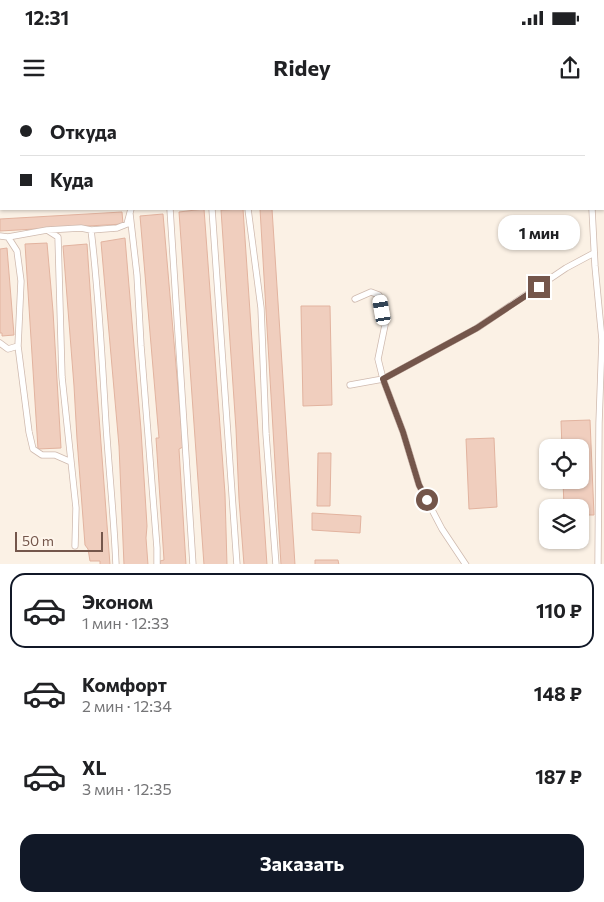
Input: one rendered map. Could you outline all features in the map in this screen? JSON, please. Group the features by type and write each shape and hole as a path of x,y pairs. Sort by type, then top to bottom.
{"lane":[{"path":"170,210 193,564"},
{"path":"212,210 237,564"},
{"path":"248,210 261,308 266,434 276,564"},
{"path":"592,210 602,340 599,423 600,526 598,564"},
{"path":"0,236 8,237 47,230 117,228 127,224 131,211"},
{"path":"131,211 157,564"},
{"path":"47,230 58,237 62,377 76,508 75,546"},
{"path":"91,230 97,276 116,564"},
{"path":"8,237 17,251 21,282 18,346 29,432 33,449 42,455 55,455 71,462"},
{"path":"350,386 383,379 477,328 566,268 594,253"},
{"path":"355,299 371,292 379,295 385,325 378,360 383,379 403,432 419,485 442,529 466,564"},
{"path":"0,343 8,349 18,346"}],"building":[{"path":"204,210 225,494 227,564 204,564 179,212"},
{"path":"221,210 243,210 267,564 244,564"},
{"path":"260,210 272,210 295,564 281,564"},
{"path":"122,212 123,224 0,231 0,219"},
{"path":"163,214 183,447 179,449 186,564 160,564 160,561 164,560 156,438 159,438 140,216"},
{"path":"125,238 141,430 148,564 124,564 119,446 101,242"},
{"path":"47,243 61,448 38,449 25,244"},
{"path":"87,244 110,564 90,561 88,549 85,545 63,246"},
{"path":"7,248 14,335 2,336 2,333 0,333 0,249"},
{"path":"301,306 330,306 332,405 303,406"},
{"path":"590,420 594,515 589,515 589,499 564,499 563,489 589,489 589,439 562,439 561,421"},
{"path":"494,438 497,507 469,509 466,439"},
{"path":"318,453 331,453 330,506 317,506"},
{"path":"312,513 361,516 360,533 312,530"},
{"path":"315,560 338,560 339,564 315,564"}],"route":[{"path":"427,500 419,485 403,432 383,379 477,328 539,287"}]}
